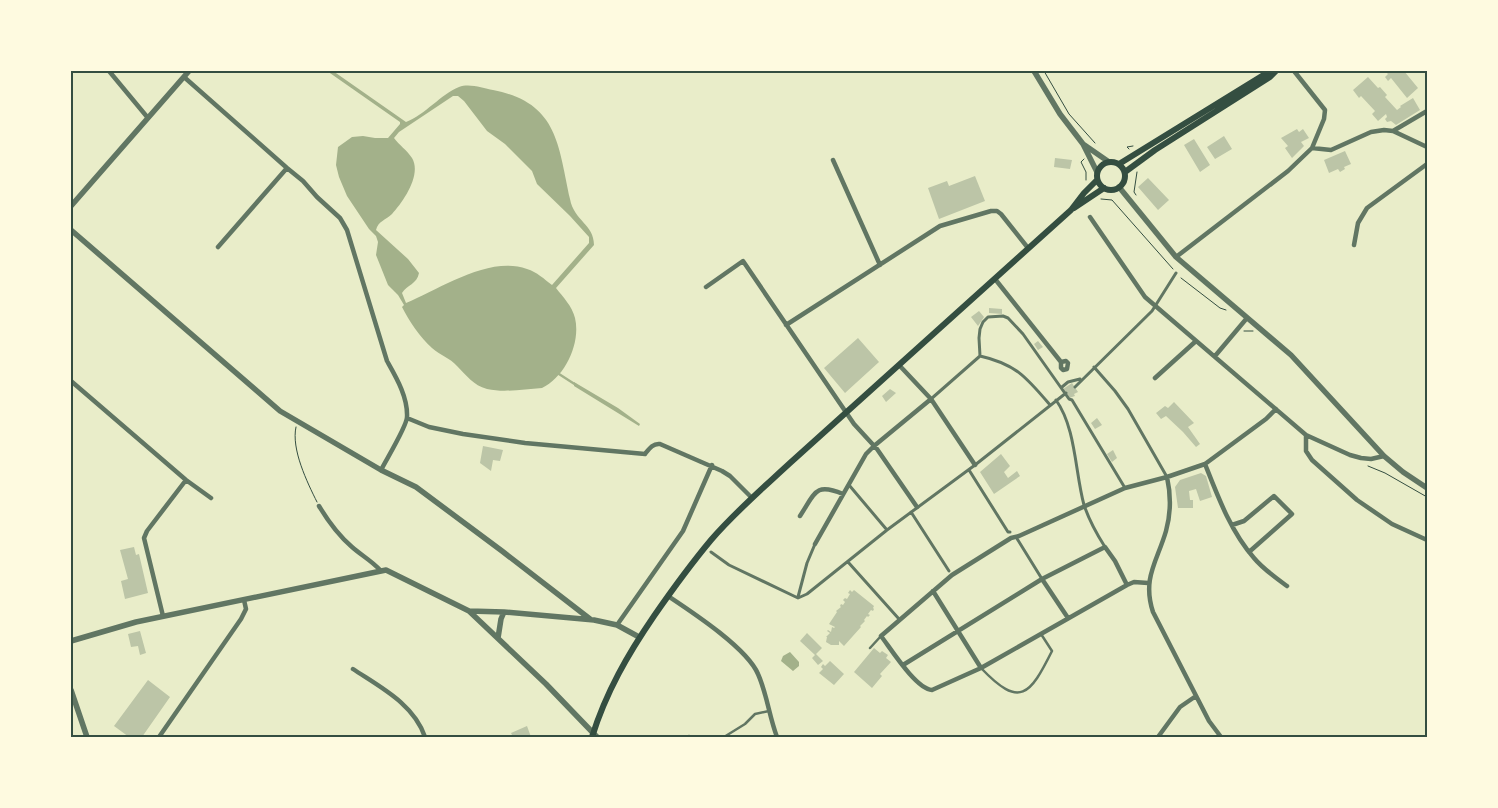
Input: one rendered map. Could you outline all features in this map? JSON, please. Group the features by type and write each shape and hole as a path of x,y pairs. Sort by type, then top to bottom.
{"main road":[{"path":"1119,164 1124,172 1124,180 1120,187 1112,190 1104,188 1097,180 1097,172 1102,165 1109,162 1119,164 1270,71"},
{"path":"1124,172 1155,150 1270,77 1276,71"},
{"path":"1071,210 1097,180"},
{"path":"594,736 600,711 612,685 639,637 706,546 752,498 899,364 1071,210 1104,188"}],"street":[{"path":"109,71 148,118"},
{"path":"71,206 189,71"},
{"path":"1034,71 1060,114 1083,144 1097,172"},
{"path":"1176,258 1288,171 1312,148 1324,119 1325,110 1294,71"},
{"path":"184,77 303,181 316,197 340,218 347,230 387,361 402,391 408,418 381,470"},
{"path":"1393,131 1427,111"},
{"path":"1312,148 1331,150 1371,132 1384,130 1393,131 1427,147"},
{"path":"1083,144 1109,162"},
{"path":"833,160 880,264"},
{"path":"1354,244 1358,224 1367,208 1427,164"},
{"path":"218,247 287,168"},
{"path":"1120,187 1176,258 1291,355 1322,386 1384,456 1427,488"},
{"path":"786,325 940,226 994,211 1000,212 1028,248"},
{"path":"1090,217 1145,297 1306,435 1350,455 1371,459 1384,456"},
{"path":"71,230 280,411 381,470 416,487 590,619"},
{"path":"706,287 743,261 846,412 874,446 917,507"},
{"path":"1075,387 1156,307 1176,273"},
{"path":"995,278 1061,362"},
{"path":"980,356 979,338 983,322 988,317 1003,316 1008,318 1023,334 1060,384 1065,394 1072,400 1124,488"},
{"path":"1215,356 1247,318"},
{"path":"1155,378 1196,340"},
{"path":"798,598 807,563 815,544 866,454 980,356"},
{"path":"980,356 994,359 1022,374 1050,405"},
{"path":"899,364 931,399 1008,532 1010,532"},
{"path":"1094,367 1116,391 1128,409 1167,477 1170,514 1148,583 1149,600 1153,612 1196,696 1221,737"},
{"path":"1061,388 1068,382 1082,379"},
{"path":"71,381 186,480 211,498"},
{"path":"711,552 729,565 798,598 807,594 887,530 971,468 1065,394"},
{"path":"1056,400 1067,425 1084,506 1127,585"},
{"path":"1148,583 1134,582 1127,585 981,668 936,689 929,690 921,686 881,636 952,575 1011,538 1124,488 1167,477 1205,464 1266,419 1276,409"},
{"path":"408,418 429,427 525,443 645,454 651,446 658,444 712,466 730,476 752,498"},
{"path":"1306,435 1306,451 1312,460 1357,500 1392,524 1427,540"},
{"path":"1205,464 1232,525 1249,552 1287,586"},
{"path":"617,625 683,531 712,466"},
{"path":"163,616 144,538 186,480"},
{"path":"849,485 887,530"},
{"path":"800,516 814,495 822,488 843,494"},
{"path":"1232,525 1244,521 1274,496 1292,514 1249,552"},
{"path":"319,506 340,536 352,548 373,562 380,570"},
{"path":"911,512 949,571"},
{"path":"1016,537 1068,618"},
{"path":"903,665 1042,579 1105,547"},
{"path":"848,562 900,619"},
{"path":"71,641 136,622 386,570 396,573 469,611 546,684 594,736"},
{"path":"933,591 981,668"},
{"path":"668,596 744,654 758,673 777,737"},
{"path":"159,737 244,614 246,609 244,600"},
{"path":"568,617 571,604"},
{"path":"469,611 590,619 617,625 639,637"},
{"path":"498,638 504,612"},
{"path":"353,669 400,700 425,737"},
{"path":"71,690 87,737"},
{"path":"1158,737 1180,707 1196,696"}],"lane":[{"path":"981,668 998,685 1012,692 1020,693 1028,690 1052,651 1040,634"},
{"path":"870,648 881,636"},
{"path":"724,737 745,724 754,714 769,711"}],"path":[{"path":"1044,71 1069,114 1096,144"},
{"path":"1081,162 1086,174 1084,185"},
{"path":"1136,195 1134,192 1137,170"},
{"path":"1099,199 1112,200 1176,273"},
{"path":"1181,277 1220,308 1229,312"},
{"path":"296,426 294,436 306,480 319,506"},
{"path":"1368,466 1385,473 1427,498"}],"shaded area":[{"path":"327,71 333,71 406,122 420,115 452,90 463,86 472,86 514,96 531,105 543,116 551,129 558,144 572,206 575,213 591,232 594,245 556,288 574,314 576,338 564,368 558,376 542,388 508,391 494,390 474,383 454,363 432,348 423,339 402,307 404,305 398,295 388,285 376,255 378,242 376,236 369,229 347,196 336,165 338,147 352,137 388,138 400,122","holes":["453,96 458,96 487,131 505,144 532,171 537,184 589,237 589,243 552,285 527,269 497,266 449,282 406,303 402,293 416,280 419,273 408,259 376,230 378,225 392,214 401,203 410,188 415,172 412,158 394,138 399,132"]},
{"path":"574,382 618,408 640,424 639,426 574,386"},
{"path":"790,652 799,662 799,666 793,671 781,661 783,656"}],"building":[{"path":"1385,71 1404,71 1418,88 1407,98 1391,78 1388,81 1385,77 1388,74"},
{"path":"1368,77 1378,88 1380,87 1387,95 1385,97 1397,110 1413,98 1420,110 1396,125 1391,121 1387,122 1385,119 1387,117 1386,114 1378,121 1372,114 1375,111 1361,96 1359,98 1353,90"},
{"path":"1297,129 1299,132 1303,129 1309,138 1301,142 1304,146 1292,158 1285,148 1288,146 1281,138"},
{"path":"1224,136 1232,149 1215,159 1207,147"},
{"path":"1194,139 1210,165 1200,172 1184,145"},
{"path":"1345,151 1351,164 1344,167 1345,169 1340,172 1338,169 1329,173 1324,160"},
{"path":"1055,158 1072,160 1070,169 1054,167"},
{"path":"975,176 985,201 939,219 928,188 947,181 949,186"},
{"path":"1148,178 1169,200 1158,210 1138,187"},
{"path":"989,308 1002,309 1002,314 989,313"},
{"path":"979,311 984,317 978,326 971,317"},
{"path":"858,338 879,362 845,393 824,368"},
{"path":"1038,341 1043,347 1038,350 1034,344"},
{"path":"1072,383 1078,392 1074,394 1075,396 1069,398 1063,389"},
{"path":"890,389 896,393 886,402 882,396"},
{"path":"1174,402 1194,423 1188,427 1200,444 1196,447 1166,416 1161,419 1156,413 1165,406 1168,408"},
{"path":"1097,418 1102,425 1095,429 1091,423"},
{"path":"483,446 503,450 500,461 493,460 491,471 480,463"},
{"path":"1113,450 1117,458 1112,462 1107,454"},
{"path":"1001,454 1010,466 1004,472 1008,478 1017,471 1020,476 994,494 980,472"},
{"path":"1201,473 1206,476 1212,497 1200,501 1196,489 1189,491 1190,500 1193,500 1193,508 1178,508 1175,487 1180,480"},
{"path":"134,547 136,555 139,554 148,593 125,599 121,581 128,579 120,550"},
{"path":"850,590 852,592 854,590 874,606 874,609 873,611 871,610 868,614 870,615 864,620 861,627 844,646 839,641 839,645 831,645 826,642 826,637 830,633 827,631 831,632 832,627 835,627 829,624 836,611 841,607 841,604 843,605 845,602 843,600 847,599"},
{"path":"140,631 146,653 140,655 138,646 131,647 128,634"},
{"path":"807,633 822,648 816,654 823,661 818,665 812,658 815,655 800,641"},
{"path":"874,648 880,653 882,651 888,655 886,658 891,662 880,674 882,676 872,688 854,672"},
{"path":"830,661 844,674 834,685 819,673 823,669 821,667 823,664 825,666"},
{"path":"148,680 170,697 142,737 129,737 114,726"},
{"path":"527,726 531,737 513,737 511,733"}],"waterway":[{"path":"559,374 576,385"}]}
